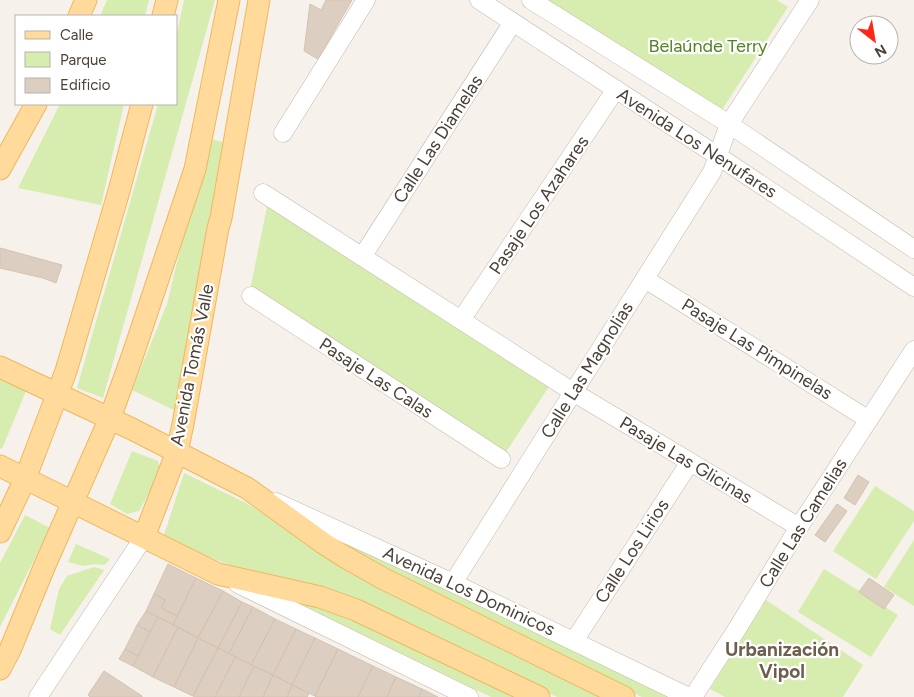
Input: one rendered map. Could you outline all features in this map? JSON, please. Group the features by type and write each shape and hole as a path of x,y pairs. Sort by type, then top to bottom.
{"main road":[{"path":"79,15 86,0"},
{"path":"163,15 167,0"},
{"path":"0,669 10,650 110,418 132,357 195,169 229,0"},
{"name":"Avenida Tomás Valle","path":"144,537 176,452 183,424 259,0"},
{"path":"0,169 35,105"},
{"path":"0,532 25,478 73,350 142,105"},
{"name":"Avenida Los Dominicos","path":"0,367 110,418 247,488 323,543 382,578 624,697"},
{"path":"0,466 218,574 320,597 356,610 539,697"}],"street":[{"path":"284,132 366,0"},
{"name":"Avenida Los Nenufares","path":"479,0 914,287"},
{"name":"Avenida Los Nenufares","path":"531,0 729,124 914,249"},
{"name":"Calle Las Magnolias","path":"453,583 712,172 729,124 808,1"},
{"name":"Calle Las Diamelas","path":"362,257 513,22"},
{"name":"Pasaje Los Azahares","path":"461,320 616,89"},
{"name":"Pasaje Las Glicinas","path":"263,193 574,392 799,527"},
{"name":"Pasaje Las Pimpinelas","path":"645,279 869,420"},
{"name":"Pasaje Las Calas","path":"251,296 501,459"},
{"name":"Calle Las Camelias","path":"693,697 799,527 914,350"},
{"name":"Calle Los Lirios","path":"574,641 690,462"},
{"name":"Avenida Los Dominicos","path":"247,488 453,583 689,697"},
{"name":"Avenida Tomás Valle","path":"38,697 144,537"},
{"path":"218,574 469,697"}],"green space":[{"path":"107,0 149,0 145,15 100,15"},
{"path":"184,0 215,0 103,398 77,388 158,105 178,105 178,28"},
{"name":"Belaúnde Terry","path":"548,0 777,0 788,7 722,110"},
{"path":"60,105 124,105 101,205 18,188"},
{"path":"207,138 223,142 201,283 176,411 132,390 167,304"},
{"path":"268,202 550,385 504,455 250,290"},
{"path":"0,380 26,391 2,449 0,448"},
{"path":"132,451 158,461 161,471 139,511 127,514 110,504"},
{"path":"184,473 246,503 371,584 601,697 557,697 361,602 235,567 200,553 164,535"},
{"path":"875,486 914,511 914,521 876,579 833,551"},
{"path":"25,515 50,528 0,627 0,563"},
{"path":"331,533 675,697 642,697 350,552"},
{"path":"914,540 914,606 884,587"},
{"path":"76,544 110,559 105,565 83,566 68,562"},
{"path":"94,567 104,570 60,635 50,629 59,589 67,576"},
{"path":"824,569 898,615 871,657 798,612"},
{"path":"766,600 863,665 843,697 725,697 710,689"},
{"path":"306,603 376,627 519,697 491,697 304,606"}],"building":[{"path":"326,0 352,0 318,59 304,51 310,4 321,10"},
{"path":"0,248 62,265 56,283 0,268"},
{"path":"858,475 869,482 855,505 844,498"},
{"path":"837,504 847,511 825,542 815,535"},
{"path":"168,564 196,578 177,616 161,608 165,600 154,594"},
{"path":"196,578 223,591 198,638 173,625"},
{"path":"869,578 894,595 884,609 859,592"},
{"path":"223,591 242,602 218,648 198,638"},
{"path":"154,594 165,600 161,608 177,616 173,625 146,611"},
{"path":"242,602 253,607 229,653 218,648"},
{"path":"253,607 275,619 251,665 229,653"},
{"path":"146,611 158,617 150,632 137,625"},
{"path":"158,617 178,627 153,677 133,666"},
{"path":"275,619 296,629 273,675 251,665"},
{"path":"137,625 150,632 138,656 125,649"},
{"path":"178,627 198,638 174,687 153,677"},
{"path":"296,629 315,638 292,685 273,675"},
{"path":"198,638 218,648 193,696 174,687"},
{"path":"315,638 338,649 315,696 292,685"},
{"path":"218,648 235,657 215,697 195,697 193,696"},
{"path":"125,649 138,656 133,666 119,659"},
{"path":"338,649 373,666 358,697 316,697 315,696"},
{"path":"235,657 254,666 239,697 215,697"},
{"path":"254,666 273,675 263,697 239,697"},
{"path":"373,666 396,677 387,697 358,697"},
{"path":"104,671 142,697 90,697 88,695"},
{"path":"273,675 292,685 287,697 263,697"},
{"path":"396,677 422,689 419,697 387,697"},
{"path":"292,685 309,693 307,697 287,697"},
{"path":"422,689 438,697 419,697"}],"district":[{"name":"Urbanización Vipol","path":"782,660"}]}
